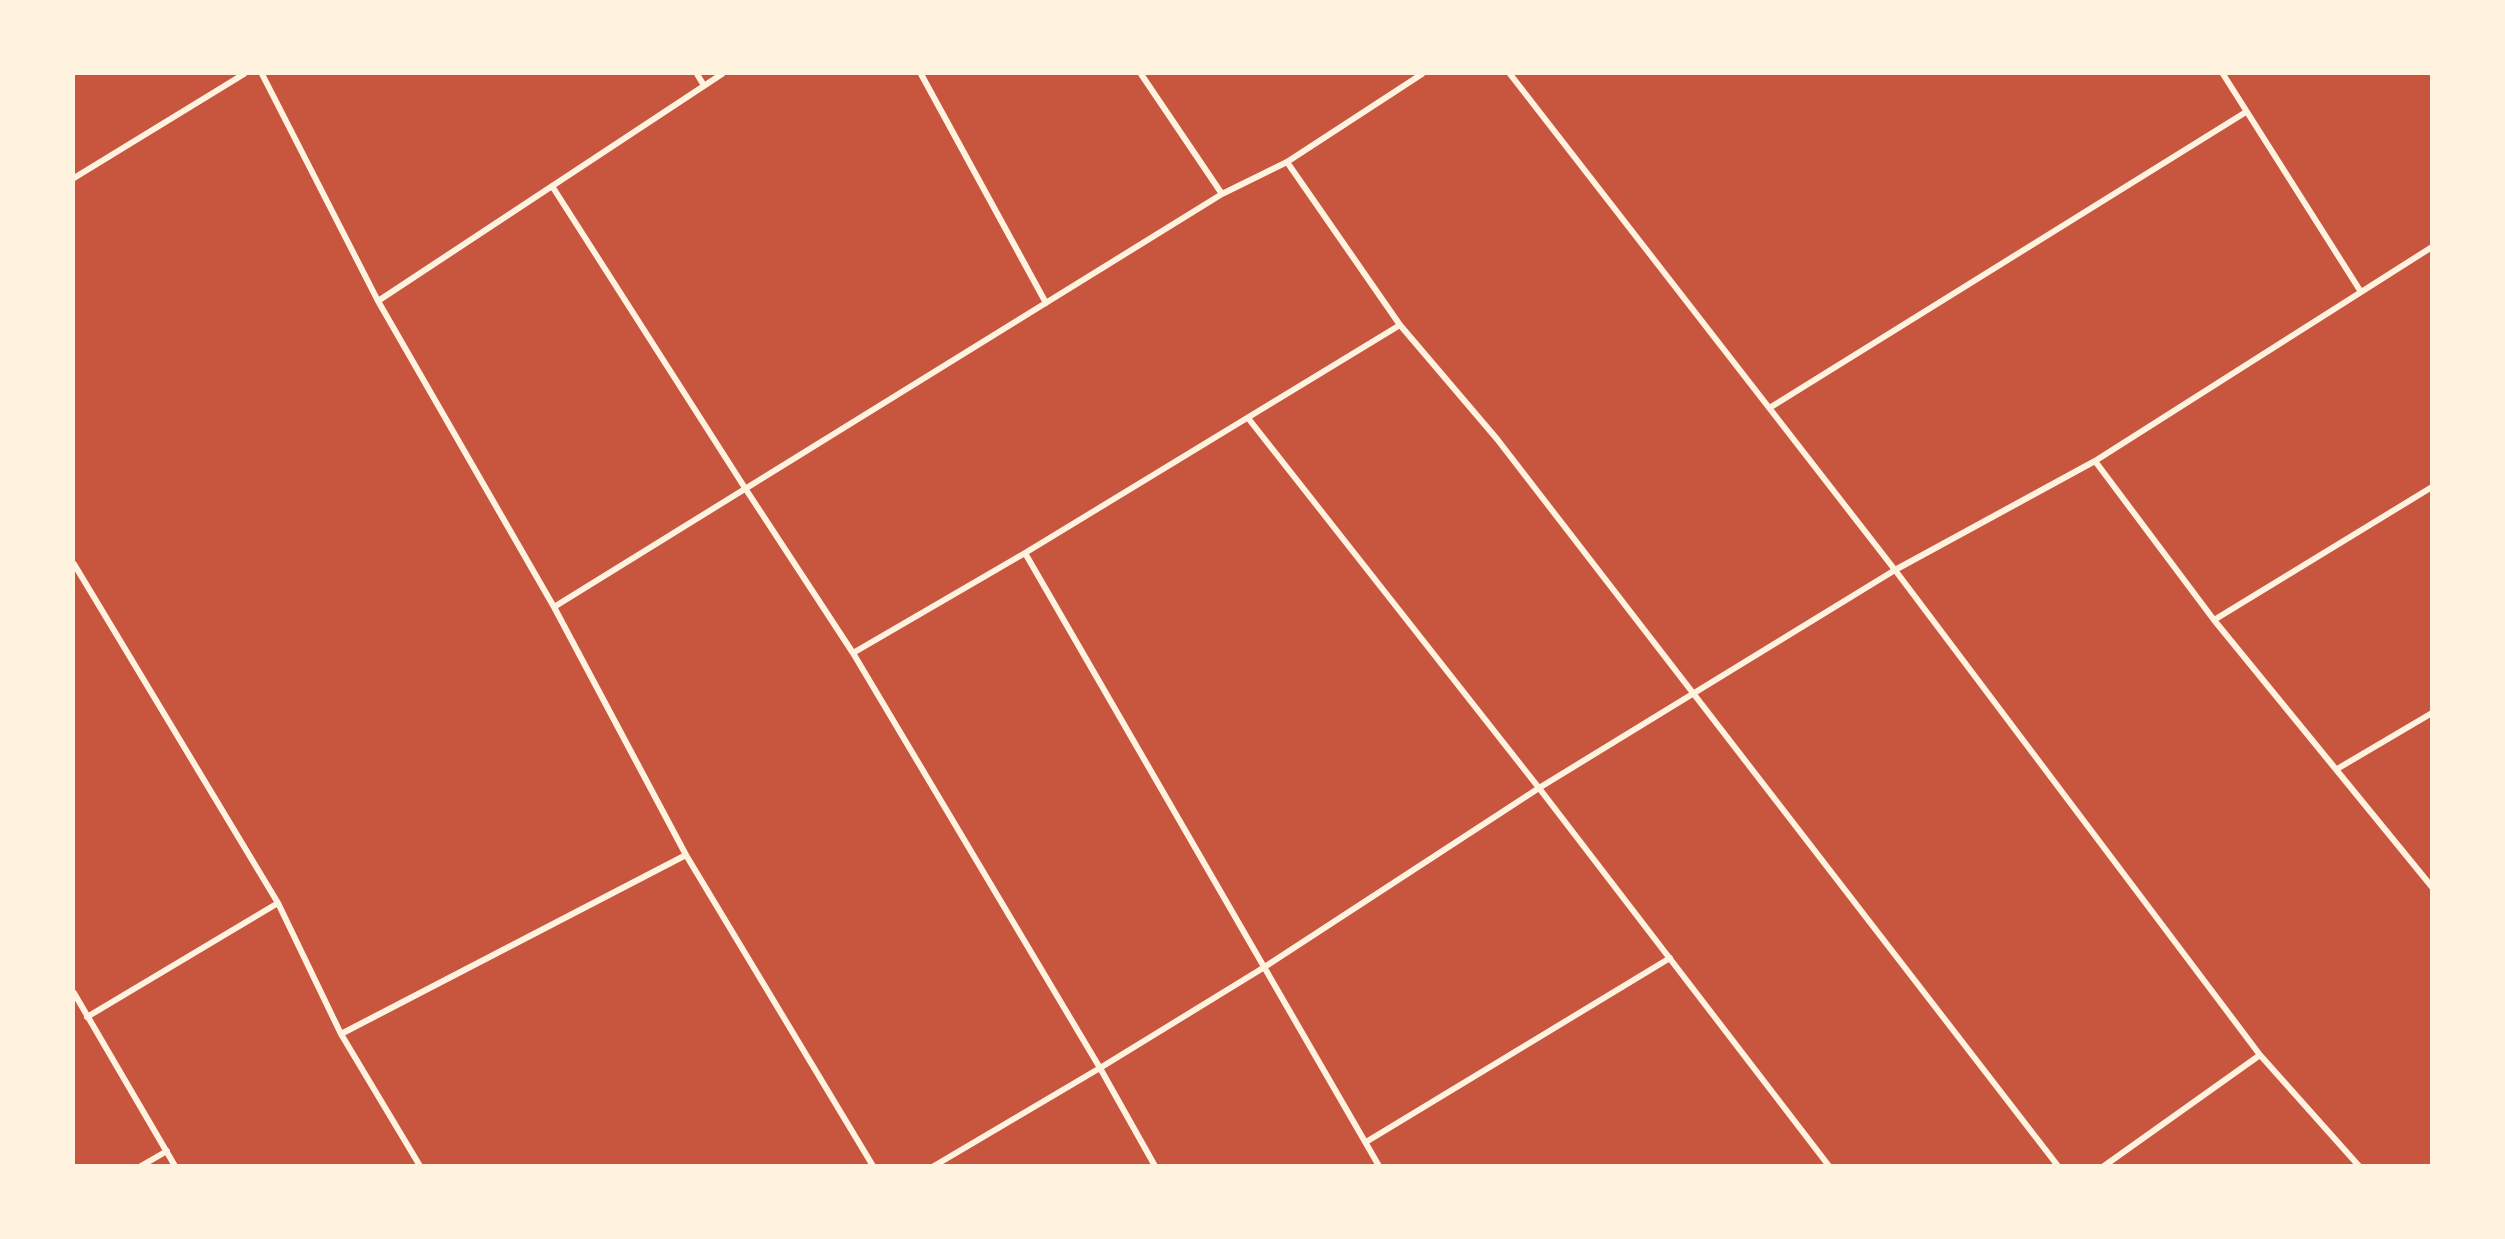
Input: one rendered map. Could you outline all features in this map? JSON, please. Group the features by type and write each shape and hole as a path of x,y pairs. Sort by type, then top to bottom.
{"street":[{"path":"74,178 244,74"},
{"path":"262,74 378,301 554,607 686,855 873,1166"},
{"path":"697,74 703,84"},
{"path":"378,301 703,84 722,74"},
{"path":"921,74 1046,303"},
{"path":"1141,74 1222,194"},
{"path":"554,607 1222,194 1287,162 1422,74"},
{"path":"1510,74 1771,407 2260,1055 2359,1166"},
{"path":"2223,74 2361,292"},
{"path":"1771,407 2246,112"},
{"path":"1287,162 1401,325 1497,439 2058,1166"},
{"path":"552,186 853,653 1100,1068 1155,1166"},
{"path":"934,1166 1263,968 1539,788 1895,570 2095,461 2432,247"},
{"path":"853,653 1024,553 1401,325"},
{"path":"1248,418 1539,788 1828,1165"},
{"path":"2095,461 2214,620 2432,887"},
{"path":"2214,620 2432,487"},
{"path":"1024,553 1379,1166"},
{"path":"74,564 278,903 341,1034 420,1166"},
{"path":"2337,769 2432,713"},
{"path":"341,1034 686,855"},
{"path":"87,1017 278,903"},
{"path":"1365,1142 1670,958"},
{"path":"74,993 175,1166"},
{"path":"2104,1166 2260,1055"},
{"path":"141,1166 166,1151"}]}
